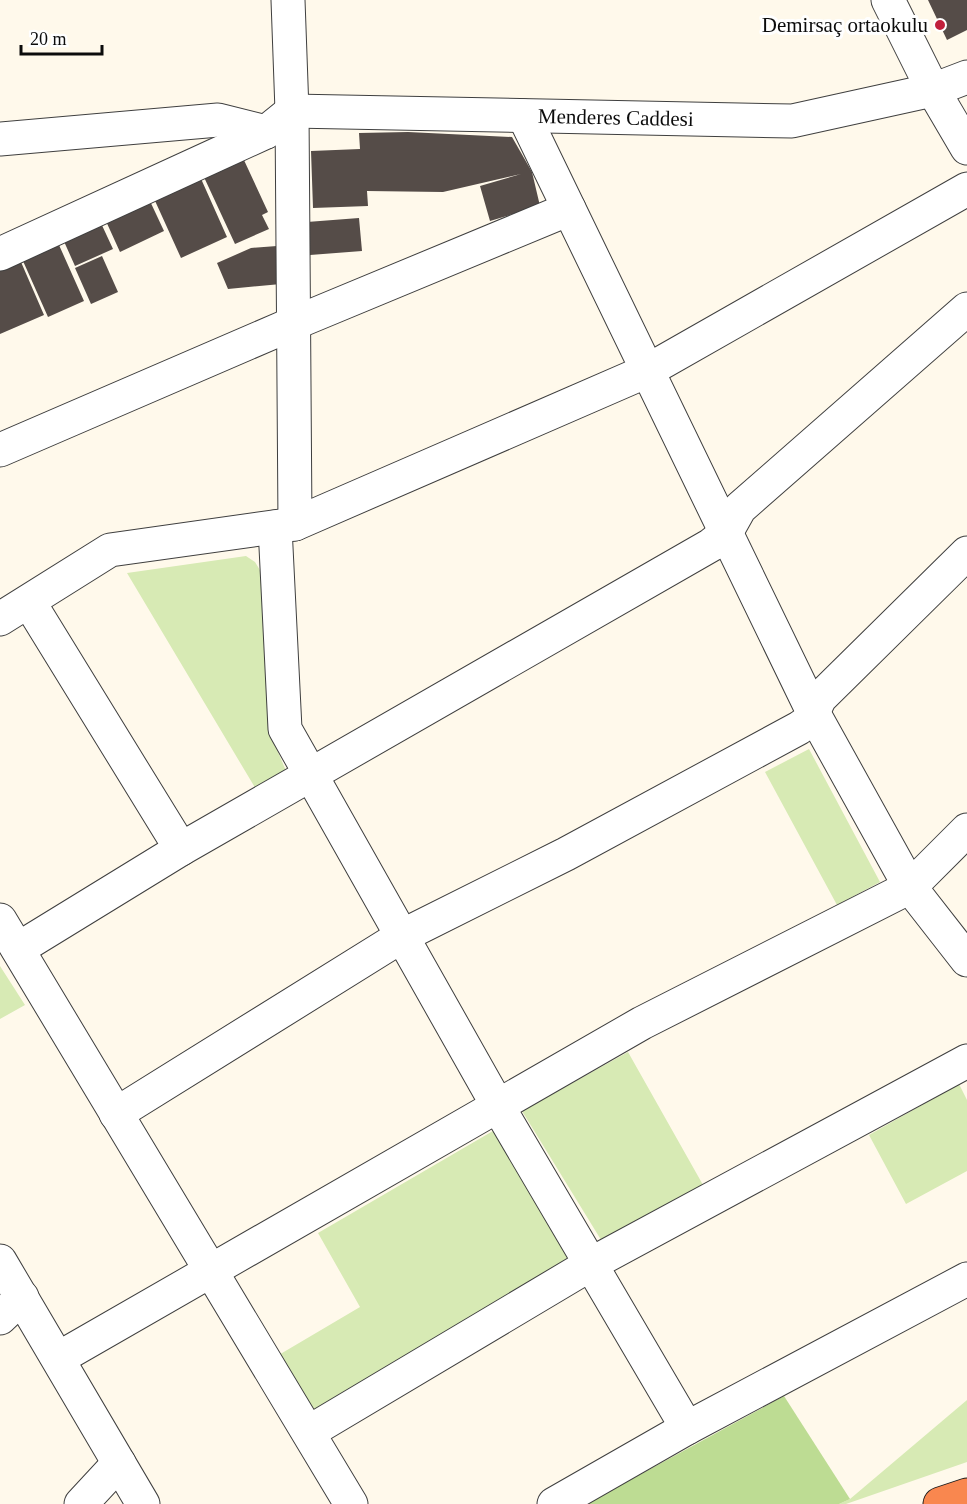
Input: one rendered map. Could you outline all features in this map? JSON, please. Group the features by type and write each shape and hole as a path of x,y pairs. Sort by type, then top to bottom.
{"highway":[{"path":"940,1504 967,1495"}],"street":[{"path":"288,0 292,111 292,324 285,525 285,729 499,1108 687,1428"},
{"path":"888,0 933,90 967,148"},
{"name":"Menderes Caddesi","path":"292,111 792,121 933,90 967,77"},
{"path":"0,254 266,132 292,111"},
{"path":"524,116 795,673 910,887 967,960"},
{"path":"0,139 218,120 266,132"},
{"path":"0,619 110,550 285,525 647,371 967,189"},
{"path":"0,450 292,324 569,209"},
{"path":"18,949 182,849 726,531 967,309"},
{"path":"117,1114 402,936 566,854 819,717 967,553"},
{"path":"28,602 182,849"},
{"path":"59,1358 499,1108 642,1023 910,887 967,830"},
{"path":"0,920 351,1504"},
{"path":"309,1432 591,1264 967,1061"},
{"path":"0,1261 11,1308 59,1358 143,1504"},
{"path":"554,1504 687,1428 967,1279"},
{"path":"81,1504 119,1463"}],"green space":[{"path":"246,556 255,562 266,580 270,733 289,778 260,796 127,573"},
{"path":"809,749 880,882 837,905 765,772"},
{"path":"0,966 25,1005 0,1019"},
{"path":"628,1052 707,1192 606,1248 522,1111"},
{"path":"959,1084 967,1100 967,1171 906,1204 869,1135"},
{"path":"498,1128 576,1262 312,1416 277,1356 360,1307 318,1233"},
{"path":"784,1396 850,1499 839,1504 586,1504"},
{"path":"967,1400 967,1462 846,1504 839,1504 850,1499"}],"building":[{"path":"928,0 967,0 967,30 947,40"},
{"path":"408,132 512,137 532,172 540,206 490,221 480,186 521,174 443,192 367,191 368,206 313,208 311,151 360,149 359,133"},
{"path":"243,158 268,212 262,215 269,229 235,244 203,175"},
{"path":"198,172 227,237 181,258 151,192"},
{"path":"149,199 164,231 120,252 105,219"},
{"path":"359,218 362,251 310,255 307,222"},
{"path":"100,221 113,249 75,266 62,237"},
{"path":"59,245 84,301 48,317 23,261"},
{"path":"277,246 281,284 228,289 217,263 251,248"},
{"path":"102,256 118,292 91,304 75,268"},
{"path":"21,262 44,315 0,334 0,271"}],"place":[{"name":"Demirsaç ortaokulu","path":"940,25"}]}
